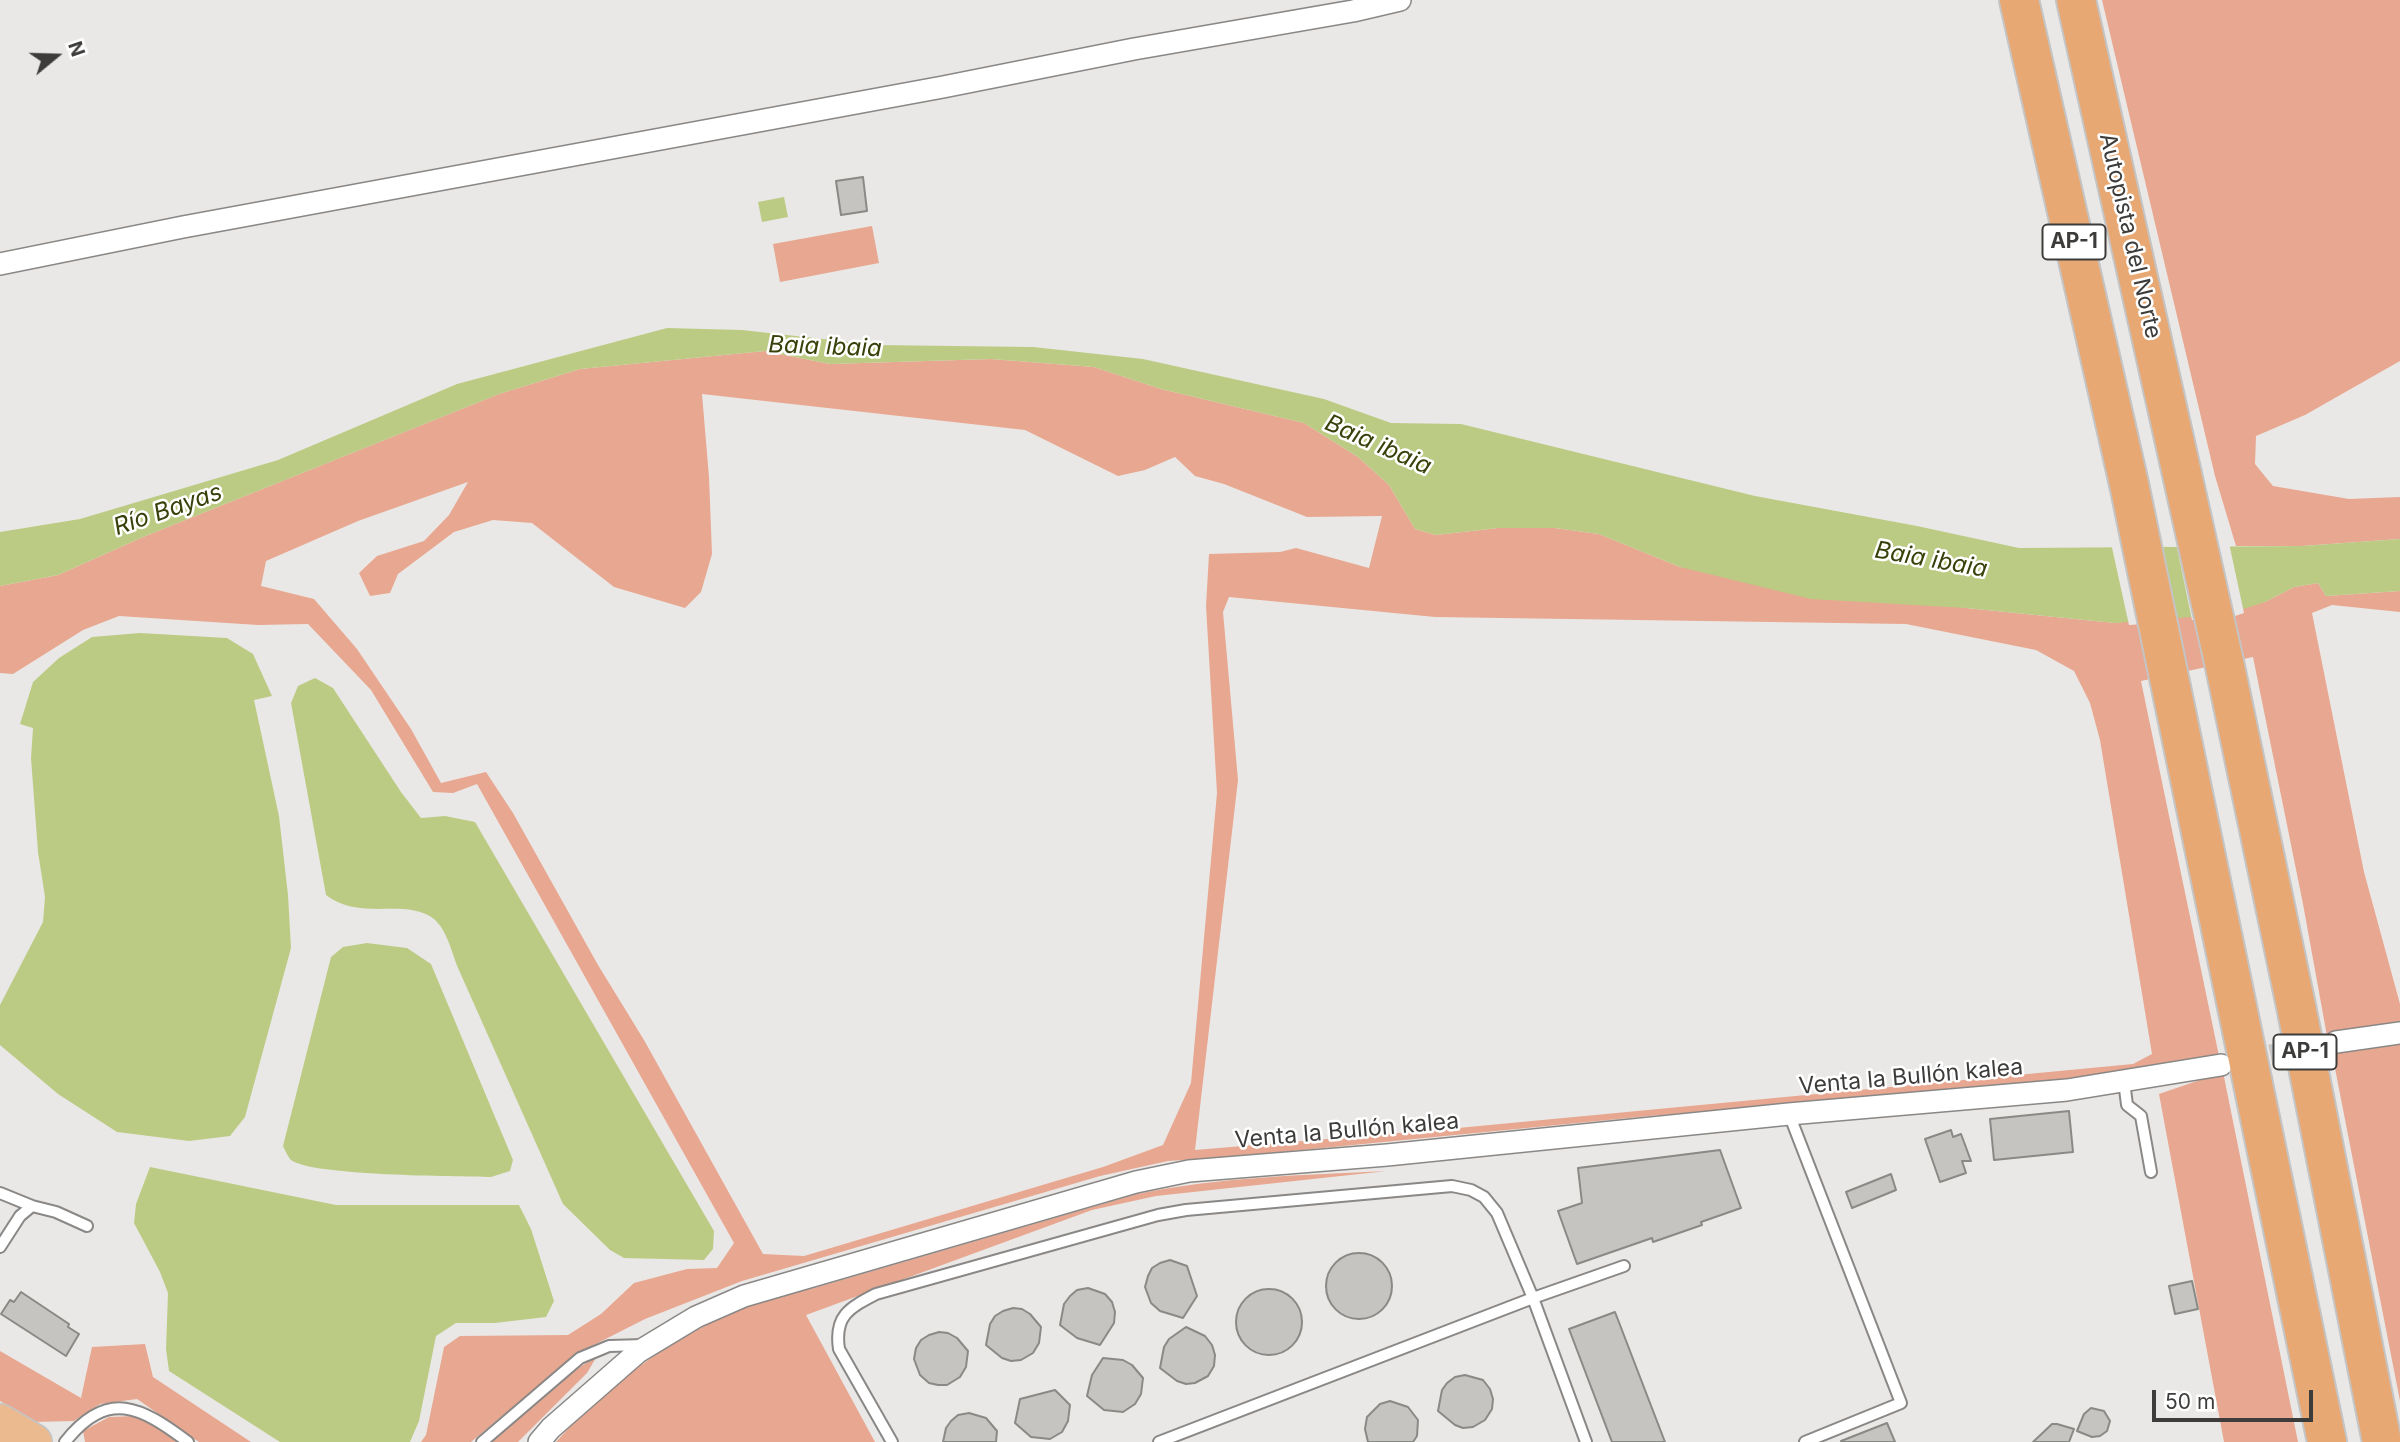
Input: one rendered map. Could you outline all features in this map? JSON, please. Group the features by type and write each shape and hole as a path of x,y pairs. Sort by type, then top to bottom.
{"highway":[{"name":"AP-1","path":"2019,0 2129,484 2327,1442"},
{"name":"Autopista del Norte","path":"2077,0 2224,662 2382,1442"},
{"path":"0,1422 34,1442"}],"street":[{"path":"0,264 461,174 917,92 1400,0"},
{"path":"2336,1042 2400,1033"},
{"name":"Venta la Bullón kalea","path":"539,1442 600,1383 651,1344 696,1317 770,1288 1136,1182 1189,1171 1387,1155 1789,1114 2067,1090 2221,1065"}],"lane":[{"path":"2123,1081 2127,1105 2141,1116 2151,1172"},
{"path":"1789,1114 1901,1403 1812,1441"},
{"path":"892,1442 839,1349 837,1335 841,1320 848,1310 876,1294 1158,1215 1186,1210 1452,1186 1471,1190 1484,1197 1497,1213 1586,1442"},
{"path":"0,1193 87,1226"},
{"path":"0,1247 20,1216 32,1206"},
{"path":"1158,1442 1532,1298 1624,1266"},
{"path":"482,1442 580,1358 608,1346 651,1344"},
{"path":"65,1442 84,1422 101,1413 131,1408 144,1413 188,1442"}],"shaded area":[{"path":"2102,0 2400,0 2400,361 2305,415 2256,436 2255,464 2273,486 2349,499 2400,497 2400,539 2302,546 2236,546 2215,476"},
{"path":"872,226 879,263 780,282 773,244"},
{"path":"765,351 830,364 991,359 1094,367 1161,389 1304,423 1358,457 1389,485 1415,529 1436,535 1498,528 1555,528 1599,534 1680,567 1966,608 2115,623 2265,602 2294,587 2318,583 2326,596 2400,591 2400,612 2332,605 2312,613 2364,872 2400,1004 2400,1022 2327,1036 2253,657 2141,681 2219,1056 2026,1086 1649,1116 1168,1161 1100,1176 742,1281 645,1319 576,1354 471,1442 421,1442 426,1435 444,1347 460,1336 568,1335 601,1314 634,1283 687,1269 717,1268 734,1243 477,784 453,793 433,792 371,690 308,624 258,625 119,616 83,630 13,674 0,673 0,586 58,575 143,537 499,394 580,369","holes":["702,394 1025,430 1118,476 1145,470 1175,457 1195,476 1224,484 1307,517 1382,516 1369,568 1296,548 1280,552 1209,554 1206,606 1217,793 1191,1083 1163,1145 1103,1167 804,1256 763,1254 644,1040 598,965 513,813 486,772 441,783 411,729 357,649 314,599 261,586 266,561 358,521 468,482 449,515 424,541 377,556 359,573 370,596 390,593 398,574 454,532 493,520 532,523 614,587 685,608 701,592 712,554","1229,597 1435,617 1906,624 2036,650 2074,671 2090,703 2100,740 2152,1054 2133,1064 1458,1128 1195,1150 1238,780 1223,612"]},
{"path":"2400,1043 2400,1401 2332,1053"},
{"path":"2223,1072 2298,1442 2224,1442 2159,1094"},
{"path":"1387,1171 1156,1196 1092,1210 806,1315 875,1442 556,1442 601,1397 652,1357 708,1324 767,1299 814,1288 1137,1194 1230,1180"},
{"path":"145,1344 153,1377 251,1442 199,1442 137,1399 100,1404 74,1421 33,1422 0,1401 0,1351 81,1398 92,1347"},
{"path":"597,1356 587,1373 518,1442 490,1442 557,1382"},
{"path":"135,1416 179,1442 85,1442 83,1431 109,1417"}],"water":[{"path":"784,197 788,217 762,222 758,202"},
{"path":"667,328 742,330 877,345 1033,347 1143,359 1324,399 1391,423 1461,424 1755,496 2019,548 2302,546 2400,539 2400,591 2326,596 2318,583 2294,587 2265,602 2228,614 2115,623 1966,608 1811,599 1680,567 1599,534 1555,528 1498,528 1436,535 1415,529 1389,485 1358,457 1304,423 1161,389 1094,367 991,359 830,364 765,351 580,369 499,394 143,537 58,575 0,586 0,532 80,519 278,460 457,384"},
{"path":"140,633 227,638 253,654 272,696 254,700 279,816 291,948 245,1117 230,1136 189,1141 117,1132 58,1094 0,1045 0,1005 43,922 45,897 38,852 31,758 33,728 20,724 33,682 59,658 92,637"},
{"path":"315,678 333,688 421,818 445,816 475,822 714,1231 713,1249 704,1260 624,1258 610,1250 563,1204 439,924 422,913 354,907 326,895 291,703 298,686"},
{"path":"367,943 407,948 431,964 513,1160 510,1171 491,1177 355,1172 304,1165 289,1157 283,1146 331,957 343,947"},
{"path":"150,1167 336,1205 519,1205 531,1229 554,1301 546,1317 495,1323 456,1323 436,1336 419,1421 410,1442 280,1442 169,1371 166,1349 168,1293 134,1223 136,1204"}],"pier":[{"path":"2111,543 2161,543 2178,622 2129,625"},
{"path":"2176,543 2229,543 2244,613 2229,618 2192,620"}],"building":[{"path":"863,177 867,211 841,215 836,181"},
{"path":"2069,1111 2073,1152 1994,1160 1990,1119"},
{"path":"1951,1130 1953,1137 1961,1134 1971,1161 1962,1161 1966,1173 1940,1182 1925,1139"},
{"path":"1720,1150 1741,1208 1653,1242 1652,1238 1577,1264 1558,1211 1582,1203 1578,1168"},
{"path":"1891,1174 1896,1190 1852,1208 1846,1192"},
{"path":"1359,1253 1372,1255 1387,1268 1392,1286 1390,1299 1377,1314 1359,1319 1346,1317 1331,1304 1326,1286 1328,1273 1341,1258"},
{"path":"1170,1260 1187,1266 1197,1296 1183,1318 1160,1311 1151,1303 1145,1287 1152,1268"},
{"path":"2192,1281 2198,1309 2175,1314 2169,1286"},
{"path":"1088,1288 1105,1294 1112,1302 1115,1312 1114,1323 1100,1345 1077,1338 1060,1325 1064,1304 1070,1296 1077,1290"},
{"path":"1269,1289 1282,1291 1292,1299 1300,1309 1300,1335 1292,1345 1282,1353 1269,1355 1256,1353 1246,1345 1238,1335 1236,1322 1238,1309 1246,1299 1256,1291"},
{"path":"21,1292 69,1324 68,1327 79,1334 66,1356 1,1314 10,1300 14,1302"},
{"path":"1013,1308 1030,1314 1041,1327 1039,1343 1033,1353 1021,1360 1011,1361 1002,1358 986,1345 990,1324 995,1316"},
{"path":"1615,1312 1665,1442 1612,1442 1569,1329"},
{"path":"1186,1327 1205,1336 1215,1355 1214,1366 1208,1376 1195,1383 1186,1384 1177,1381 1160,1368 1164,1347 1169,1339"},
{"path":"939,1332 957,1338 968,1351 966,1367 960,1377 947,1385 929,1383 920,1375 914,1359 921,1340"},
{"path":"1103,1358 1123,1360 1132,1365 1143,1378 1141,1394 1135,1404 1123,1412 1104,1410 1087,1396 1092,1375"},
{"path":"1465,1375 1483,1380 1493,1399 1492,1409 1485,1420 1473,1427 1463,1428 1438,1411 1442,1390 1447,1383 1455,1377"},
{"path":"1055,1390 1070,1405 1068,1421 1062,1432 1050,1439 1031,1437 1015,1423 1020,1399"},
{"path":"1390,1401 1408,1407 1418,1420 1417,1436 1413,1442 1368,1442 1365,1429 1367,1417 1380,1404"},
{"path":"2091,1408 2104,1411 2110,1421 2107,1431 2100,1436 2092,1437 2077,1431 2084,1414"},
{"path":"969,1413 986,1418 997,1431 996,1442 943,1442 946,1428 951,1421 958,1415"},
{"path":"1887,1423 1895,1442 1841,1441"},
{"path":"2052,1424 2074,1429 2069,1442 2033,1442"}],"tunnel":[{"path":"2240,1061 2336,1042"}],"water label":[{"name":"Baia ibaia","path":"825,347"},
{"name":"Baia ibaia","path":"1378,445"},
{"name":"Río Bayas","path":"168,510"},
{"name":"Baia ibaia","path":"1931,560"}]}
